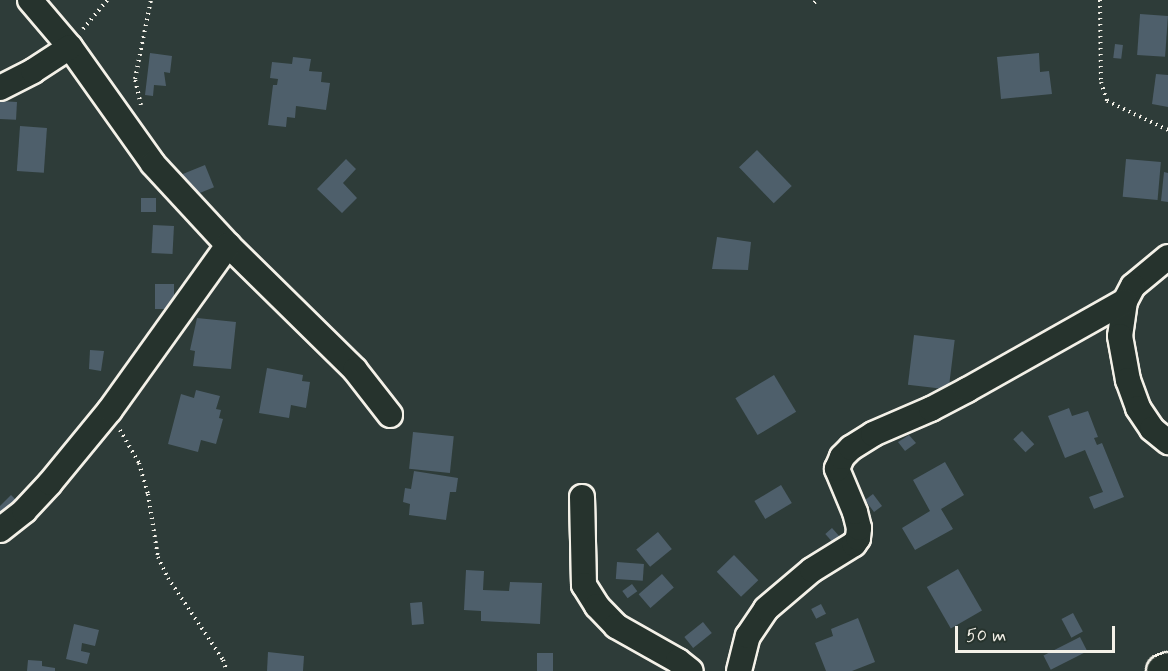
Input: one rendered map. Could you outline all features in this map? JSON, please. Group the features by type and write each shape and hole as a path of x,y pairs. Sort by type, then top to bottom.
{"main road":[{"path":"1163,671 1168,669"}],"street":[{"path":"30,0 70,47 153,164 228,245 354,370 390,415"},
{"path":"0,88 33,71 70,47"},
{"path":"0,530 24,511 50,483 110,411 228,245"},
{"path":"1168,257 1143,275 1133,286 1125,301 1120,336 1128,380 1138,408 1152,429 1168,442"},
{"path":"738,671 748,636 766,609 779,596 854,544 858,538 859,528 855,512 837,469 842,457 851,448 873,434 931,409 967,390 1125,301"},
{"path":"582,496 584,585 616,626 678,660 691,671"}],"path":[{"path":"70,47 107,0"},
{"path":"135,138 142,131 144,124 135,79 151,0"},
{"path":"1100,0 1101,82 1107,101 1168,130"},
{"path":"110,411 139,463 148,494 159,557 168,578 218,651 227,671"}],"building":[{"path":"1140,14 1168,16 1165,57 1137,55"},
{"path":"1115,44 1123,45 1121,59 1113,58"},
{"path":"150,53 172,56 170,73 164,72 166,86 154,85 153,96 145,95"},
{"path":"1039,53 1040,72 1049,71 1052,94 1001,99 997,57"},
{"path":"293,57 311,59 309,71 322,72 321,82 330,83 326,110 296,106 295,118 287,117 286,127 268,125 273,85 277,85 278,79 270,78 272,62 292,64"},
{"path":"1156,74 1168,75 1168,107 1152,104"},
{"path":"0,101 17,102 16,120 0,119"},
{"path":"20,126 47,128 44,173 17,171"},
{"path":"757,150 792,186 774,203 739,167"},
{"path":"346,159 356,169 343,183 357,198 342,213 317,189"},
{"path":"1126,159 1161,162 1158,200 1123,197"},
{"path":"205,165 214,187 190,197 181,175"},
{"path":"1164,172 1168,173 1168,202 1161,201"},
{"path":"141,198 156,198 156,212 141,212"},
{"path":"153,225 174,226 173,254 152,253"},
{"path":"717,237 751,242 748,270 712,269"},
{"path":"155,284 174,284 174,309 155,309"},
{"path":"197,318 236,322 231,369 193,366 195,351 190,350"},
{"path":"914,335 955,340 949,390 908,385"},
{"path":"90,350 104,351 101,371 89,369"},
{"path":"267,368 303,375 302,381 310,382 306,408 291,405 289,418 259,413"},
{"path":"774,375 796,412 758,435 735,398"},
{"path":"196,390 220,396 216,409 221,410 219,418 223,419 216,444 201,440 198,452 168,444 181,394 194,398"},
{"path":"1069,408 1072,416 1088,411 1098,437 1094,438 1097,445 1102,443 1124,497 1094,509 1089,497 1103,492 1085,450 1065,458 1048,416"},
{"path":"1022,431 1034,444 1025,452 1013,439"},
{"path":"413,432 454,436 450,473 409,469"},
{"path":"909,435 916,443 905,451 898,442"},
{"path":"945,462 964,495 941,509 953,529 915,550 902,528 930,511 913,480"},
{"path":"414,471 458,478 456,492 450,492 446,520 409,515 410,504 403,502 405,488 411,489"},
{"path":"781,485 792,503 765,519 754,501"},
{"path":"873,494 882,506 874,512 865,500"},
{"path":"11,495 19,503 5,518 0,513 0,506"},
{"path":"832,528 840,537 833,543 825,534"},
{"path":"658,532 672,549 650,567 636,550"},
{"path":"734,555 758,580 741,597 717,572"},
{"path":"617,562 644,564 643,581 616,579"},
{"path":"958,569 982,611 951,629 927,587"},
{"path":"466,570 484,571 483,590 509,591 510,582 542,583 540,624 481,621 481,611 464,610"},
{"path":"662,574 674,588 650,608 639,594"},
{"path":"632,584 637,591 628,598 622,591"},
{"path":"422,602 424,624 412,625 410,603"},
{"path":"821,604 826,614 816,619 811,609"},
{"path":"1073,613 1083,632 1071,638 1062,619"},
{"path":"858,618 875,662 852,671 826,671 815,643 833,636 831,629"},
{"path":"703,622 712,633 693,648 684,637"},
{"path":"74,624 99,630 95,646 82,643 81,651 90,653 87,664 66,659"},
{"path":"1080,637 1087,651 1051,670 1043,656"},
{"path":"268,652 304,656 303,671 267,671"},
{"path":"537,653 553,653 553,671 537,671"},
{"path":"28,660 42,661 42,666 55,668 55,671 27,671"}]}
